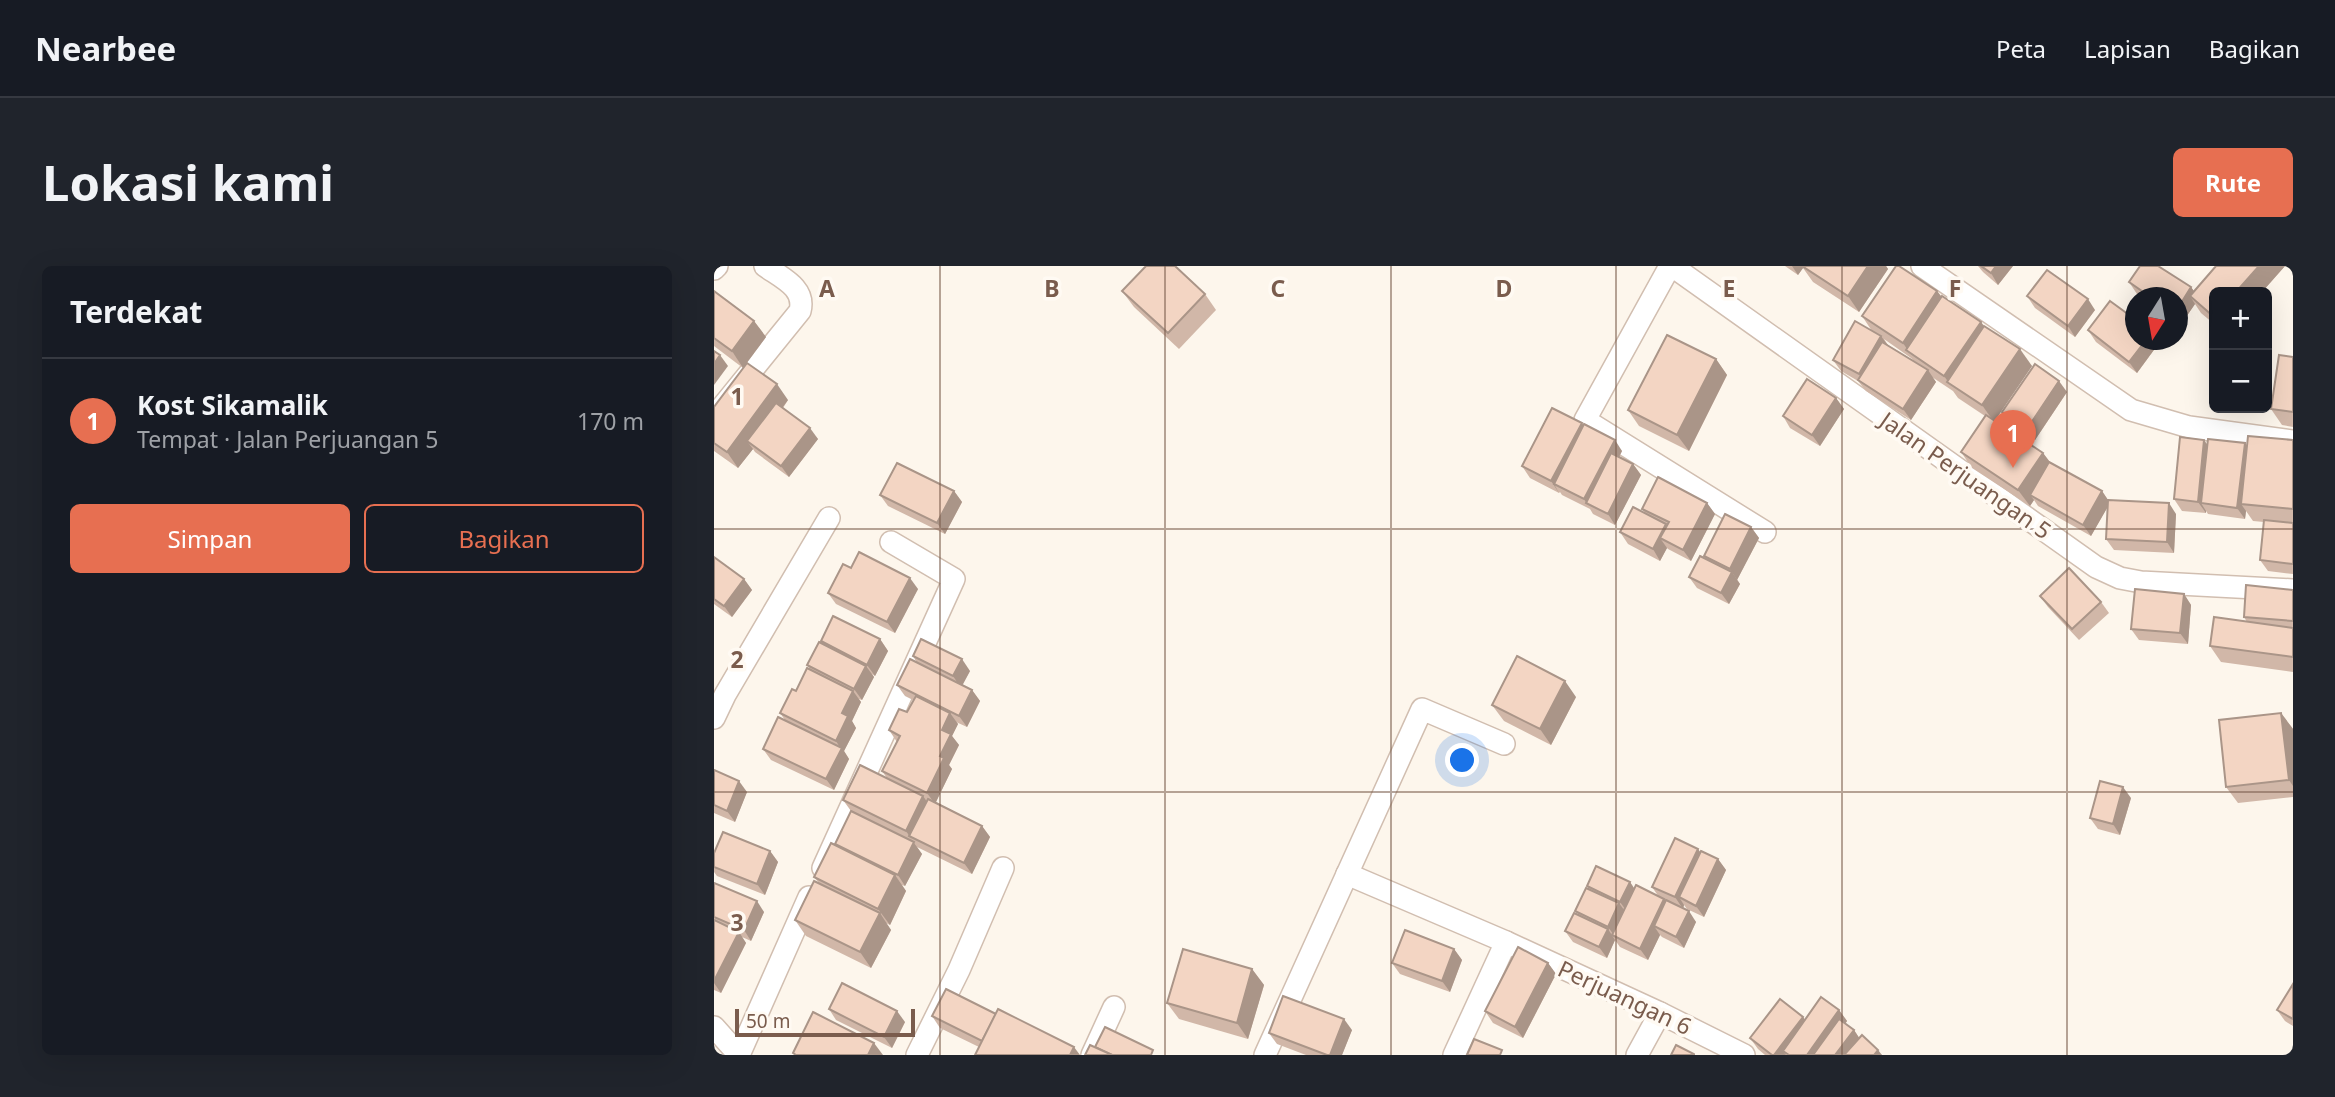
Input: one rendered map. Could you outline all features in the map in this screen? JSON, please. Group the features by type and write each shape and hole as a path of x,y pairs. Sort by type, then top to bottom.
{"street":[{"path":"714,417 800,311 800,295 793,286 765,266"},
{"path":"1671,266 1585,420 1765,532"},
{"name":"Jalan Perjuangan 5","path":"1671,266 2096,567 2120,578 2141,582 2293,590"},
{"path":"1922,266 2131,410 2189,427 2293,440"},
{"path":"714,718 829,518"},
{"path":"714,1027 739,1055 954,579 891,542"},
{"path":"1265,1055 1422,709 1504,744"},
{"path":"917,1055 959,970 1003,868"},
{"name":"Perjuangan 6","path":"1347,874 1506,942 1744,1055"},
{"path":"1454,1055 1506,942"},
{"path":"1092,1055 1114,1007"},
{"path":"1637,1055 1660,1013"}],"building":[{"path":"1146,266 1175,266 1205,294 1168,333 1122,291"},
{"path":"1802,266 1868,266 1848,296"},
{"path":"1896,266 1937,291 1903,343 1862,316"},
{"path":"1981,266 1996,266 1991,273"},
{"path":"2140,266 2158,266 2191,287 2188,292 2188,287 2136,287 2129,282"},
{"path":"2216,266 2259,266 2240,287 2209,287 2209,313 2190,296"},
{"path":"2047,270 2088,299 2068,326 2027,296"},
{"path":"714,291 754,321 732,351 714,338"},
{"path":"1942,296 1981,322 1944,376 1906,350"},
{"path":"2110,301 2125,312 2125,350 2138,350 2129,362 2088,330"},
{"path":"1855,321 1881,336 1859,374 1833,360"},
{"path":"1984,326 2020,349 1982,405 1947,382"},
{"path":"1667,335 1716,359 1677,435 1628,410"},
{"path":"1882,342 1928,370 1903,409 1858,380"},
{"path":"714,351 720,355 714,364"},
{"path":"2279,355 2293,357 2293,412 2272,409"},
{"path":"747,363 777,384 727,452 714,443 714,407"},
{"path":"2035,364 2059,381 2027,429 2002,412"},
{"path":"1807,379 1836,398 1812,435 1783,416"},
{"path":"776,403 810,428 781,466 747,441"},
{"path":"1552,408 1582,423 1551,481 1522,466"},
{"path":"1986,415 2043,453 2018,490 1961,452"},
{"path":"1584,424 1615,440 1584,499 1554,484"},
{"path":"2248,436 2293,440 2293,509 2241,504"},
{"path":"2180,437 2204,440 2198,502 2174,499"},
{"path":"2208,439 2245,443 2237,508 2201,503"},
{"path":"1611,453 1633,464 1608,514 1586,503"},
{"path":"2049,462 2102,491 2083,525 2030,495"},
{"path":"897,463 954,491 937,523 880,495"},
{"path":"1658,477 1707,503 1683,550 1660,538 1669,522 1642,509"},
{"path":"2108,500 2169,503 2167,542 2106,539"},
{"path":"1633,507 1666,524 1653,549 1620,532"},
{"path":"1725,514 1751,527 1730,569 1704,556"},
{"path":"2264,520 2293,523 2293,564 2260,560"},
{"path":"859,552 910,578 887,622 828,593 843,564 851,568"},
{"path":"1700,556 1732,572 1721,593 1689,577"},
{"path":"714,557 744,579 724,606 714,599"},
{"path":"2069,568 2101,602 2072,629 2040,596"},
{"path":"2246,585 2293,590 2293,621 2244,617"},
{"path":"2135,589 2184,594 2180,633 2131,629"},
{"path":"833,616 880,639 867,665 821,641"},
{"path":"2214,617 2293,628 2293,657 2210,646"},
{"path":"921,639 962,659 953,676 913,656"},
{"path":"819,642 866,666 854,689 807,665"},
{"path":"1517,656 1565,681 1540,729 1492,705"},
{"path":"910,659 972,690 959,716 897,685"},
{"path":"807,668 853,691 842,713 848,716 836,741 780,713 792,689 796,691"},
{"path":"916,696 950,713 942,730 951,734 940,756 944,758 927,793 882,771 900,736 889,730 899,709 907,712"},
{"path":"2281,713 2289,780 2226,787 2219,720"},
{"path":"778,717 842,748 826,779 763,749"},
{"path":"860,765 923,796 906,831 843,800"},
{"path":"714,770 739,781 727,811 714,805"},
{"path":"2100,781 2123,787 2113,824 2090,818"},
{"path":"928,799 982,826 964,863 909,836"},
{"path":"851,811 914,842 898,875 835,844"},
{"path":"723,832 770,851 757,884 714,867 714,853"},
{"path":"1675,838 1698,849 1675,897 1652,887"},
{"path":"831,843 895,875 878,909 814,877"},
{"path":"1701,851 1718,859 1696,906 1679,897"},
{"path":"1596,866 1630,882 1620,902 1587,886"},
{"path":"814,881 880,913 860,952 795,920"},
{"path":"714,883 757,901 744,930 714,917"},
{"path":"1636,885 1664,899 1640,949 1612,935"},
{"path":"1586,888 1619,903 1608,927 1575,911"},
{"path":"1666,900 1689,911 1676,937 1654,926"},
{"path":"1574,913 1608,929 1599,947 1565,931"},
{"path":"714,920 739,932 714,981"},
{"path":"1405,930 1454,949 1442,981 1392,963"},
{"path":"1518,947 1548,963 1515,1027 1485,1011"},
{"path":"1183,949 1252,969 1237,1023 1167,1003"},
{"path":"842,983 897,1011 884,1037 829,1009"},
{"path":"2293,984 2293,1019 2277,1010"},
{"path":"946,989 996,1014 982,1041 932,1016"},
{"path":"1283,996 1344,1019 1330,1055 1269,1033"},
{"path":"1821,997 1839,1010 1807,1055 1789,1055 1783,1051"},
{"path":"1780,999 1803,1017 1772,1055 1750,1038"},
{"path":"998,1009 1074,1047 1070,1055 975,1055"},
{"path":"813,1012 874,1043 868,1055 793,1053"},
{"path":"1839,1019 1854,1030 1835,1055 1813,1055"},
{"path":"1105,1027 1153,1050 1151,1055 1112,1055 1095,1047"},
{"path":"1862,1035 1878,1050 1874,1055 1844,1055"},
{"path":"1474,1039 1502,1050 1500,1055 1467,1055"},
{"path":"1090,1045 1112,1055 1085,1055"},
{"path":"1676,1045 1694,1054 1694,1055 1671,1055"}],"place":[{"name":"Kost Sikamalik","path":"2013,468"}]}
